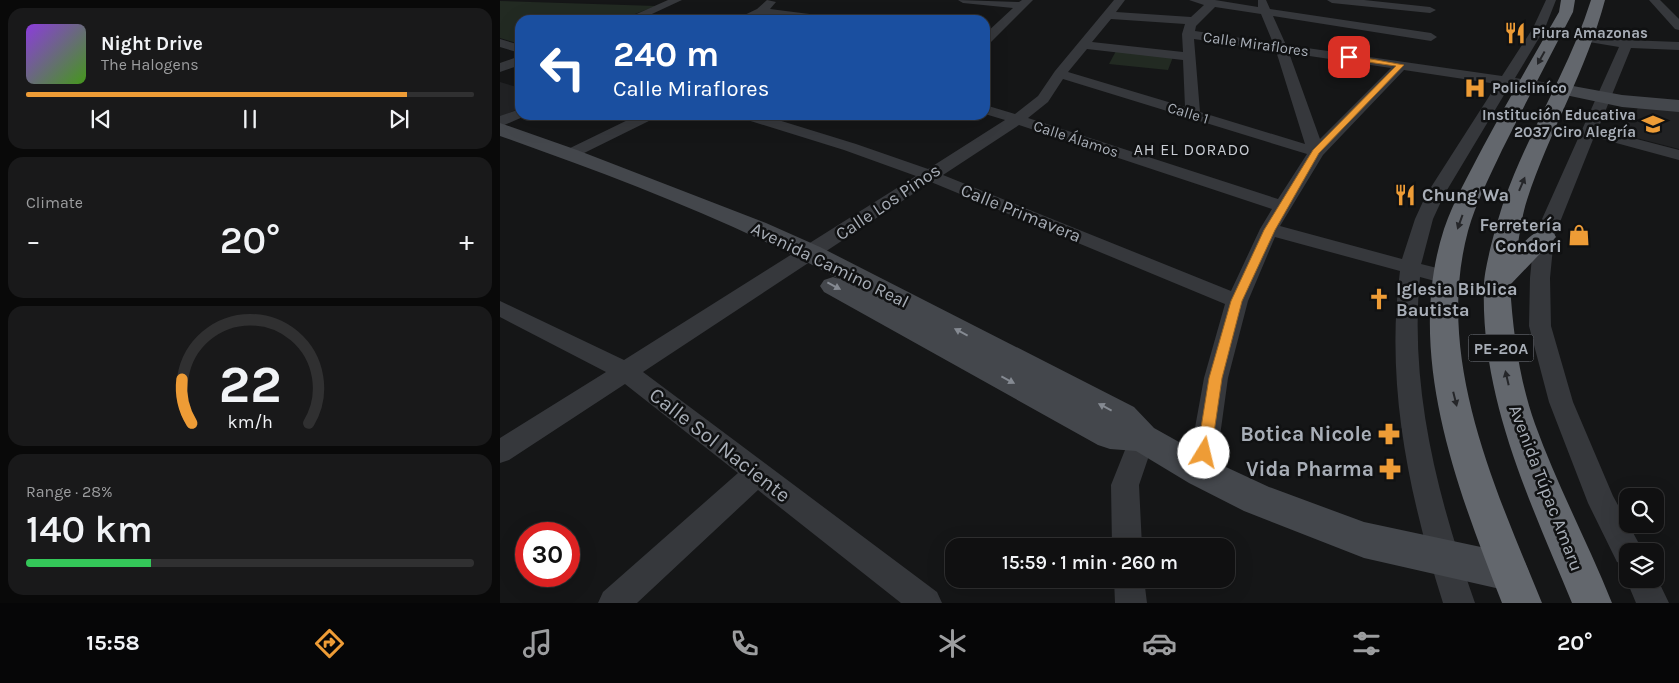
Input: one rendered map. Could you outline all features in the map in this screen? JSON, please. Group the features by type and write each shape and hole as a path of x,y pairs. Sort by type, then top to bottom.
{"highway":[{"name":"PE-20A","path":"1515,587 1480,494 1452,391 1446,342 1446,277 1453,240 1467,200 1517,82 1566,12 1568,0"},
{"name":"Avenida Túpac Amaru","path":"1592,603 1544,491 1518,423 1506,376 1499,333 1497,283 1515,201 1562,89 1587,38 1598,0"},
{"path":"1497,283 1544,238"}],"street":[{"path":"641,15 677,0"},
{"path":"764,15 772,0"},
{"path":"964,0 1025,3"},
{"name":"Calle Los Pinos","path":"500,452 1016,120 1043,99 1060,74 1120,0"},
{"path":"1194,0 1212,3 1431,19"},
{"path":"1332,0 1431,19"},
{"path":"1459,603 1443,559 1418,451 1407,373 1405,315 1409,267 1423,220 1436,190 1517,82 1552,0"},
{"path":"1655,1 1671,2"},
{"path":"1655,1 1679,26"},
{"path":"990,35 1025,3"},
{"path":"1193,115 1188,34 1190,25 1212,3"},
{"path":"1263,6 1280,47 1316,152"},
{"path":"1108,15 1195,21"},
{"path":"1431,19 1432,60"},
{"name":"Calle Miraflores","path":"1188,34 1401,65 1432,60 1517,82 1679,106"},
{"path":"1587,38 1626,44 1679,46"},
{"path":"500,43 515,48"},
{"path":"1623,543 1602,503 1560,402 1540,326 1540,278 1544,238 1626,44"},
{"path":"1084,45 1189,57"},
{"path":"500,68 515,62"},
{"path":"1201,472 1216,378 1236,301 1270,230 1282,206 1316,152 1401,65"},
{"name":"Calle 1","path":"1060,74 1316,152"},
{"name":"Calle Miraflores","path":"1604,95 1679,99"},
{"name":"Calle Álamos","path":"990,111 1282,206"},
{"path":"500,122 515,115"},
{"path":"570,154 640,120"},
{"name":"Calle Primavera","path":"762,120 850,147 928,175 1236,301"},
{"name":"Avenida Camino Real","path":"500,129 715,210 1110,435 1142,438 1201,472 1257,499 1364,540 1443,559 1515,587"},
{"path":"1589,131 1679,155"},
{"name":"Avenida Camino Real","path":"500,143 699,222 802,259"},
{"path":"1270,230 1446,277"},
{"name":"Calle Sol Naciente","path":"500,308 625,371 756,474 926,603"},
{"path":"1127,538 1125,485 1142,438"},
{"path":"614,603 756,474"},
{"path":"1130,588 1131,603"},
{"path":"1646,588 1653,603"}],"shaded area":[{"path":"500,1 656,6 632,15 515,15 515,42 500,38"},
{"path":"1116,51 1173,57 1168,70 1109,64"},
{"path":"500,82 515,86 515,110 500,117"},
{"name":"Institución Educativa 2037 Ciro Alegría","path":"1638,107 1679,111 1679,149 1621,134 1631,115 1636,113"}],"place":[{"name":"Piura Amazonas","path":"1515,33"},
{"name":"Policliníco","path":"1475,88"},
{"name":"Institución Educativa 2037 Ciro Alegría","path":"1653,124"},
{"name":"Chung Wa","path":"1405,195"},
{"name":"Ferretería Condori","path":"1579,235"},
{"name":"Iglesia Biblica Bautista","path":"1379,299"},
{"name":"Botica Nicole","path":"1389,434"},
{"name":"Vida Pharma","path":"1390,469"}],"district":[{"name":"AH EL DORADO","path":"1192,149"}],"route":[{"path":"1204,453 1216,378 1236,301 1282,206 1316,152 1401,65 1349,57"}]}
